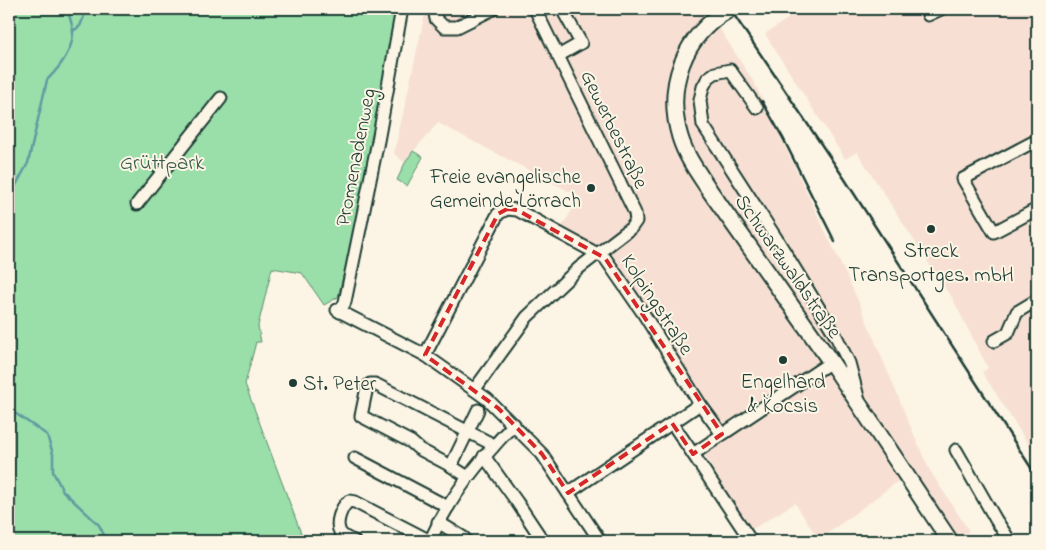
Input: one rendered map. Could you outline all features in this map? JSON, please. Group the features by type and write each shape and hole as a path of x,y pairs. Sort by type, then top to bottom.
{"main road":[{"name":"Schwarzwaldstraße","path":"730,9 707,26 690,48 682,63 674,94 675,116 681,139 693,164 710,191 860,404 950,541"}],"street":[{"name":"Promenadenweg","path":"402,9 378,141 345,302 339,311 425,355"},
{"path":"434,9 436,19 444,27 457,28 493,9"},
{"name":"Gewerbestraße","path":"476,389 528,317 555,289 598,253 632,228 636,222 635,213 535,9"},
{"path":"558,56 581,43 562,9"},
{"path":"928,15 941,9"},
{"path":"757,108 730,70 715,73 708,78 703,87 700,100 703,125 773,233 836,336 849,363 860,404"},
{"path":"137,204 221,98"},
{"path":"1037,140 963,179 994,232 1037,209"},
{"name":"Kolpingstraße","path":"425,355 498,214 507,210 517,210 606,258 700,404 722,434"},
{"path":"994,341 1008,333 1017,312 1037,300"},
{"path":"425,355 476,389 514,424 542,454 600,541"},
{"path":"693,454 831,362"},
{"path":"468,477 419,449 411,442 361,416 367,388 370,384 375,384 488,442 493,447"},
{"path":"568,493 700,404"},
{"path":"451,466 478,410"},
{"path":"672,423 751,541"},
{"path":"354,541 341,534 339,528 340,512 349,501 355,502 430,541 438,522 468,477 484,456 514,424"},
{"path":"956,450 1010,541"},
{"path":"484,456 543,541"},
{"path":"355,458 448,507"},
{"path":"438,522 466,541"}],"highlighted area":[{"path":"507,209 517,210 605,258 722,434 693,454 672,423 568,493 542,454 498,408 425,355 498,214"}],"shaded area":[{"path":"426,9 707,9 755,84 858,300 929,469 969,531 957,539 911,474 897,482 819,540 795,503 751,530 704,455 729,438 618,265 599,243 593,245 561,228 580,197 438,123 404,162 394,154"},
{"path":"802,9 1037,9 1037,458 982,372 988,368 949,292 857,152 845,159 765,34"}],"green space":[{"name":"Grüttpark","path":"9,9 194,9 207,11 214,9 408,9 338,297 324,305 302,273 272,268 258,326 261,342 256,342 245,384 304,541 9,541"},
{"path":"413,151 423,157 407,186 397,180"}],"waterway":[{"path":"9,198 28,163 47,80 56,70 71,45 73,29 67,9"},
{"path":"73,31 80,26 87,9"},
{"path":"9,409 47,435 53,454 53,472 63,491 99,525 107,541"}],"railway":[{"path":"730,9 844,178 1037,477"},
{"path":"762,101 783,138 835,242"}],"place":[{"name":"Freie evangelische Gemeinde Lörrach","path":"591,188"},
{"name":"Streck Transportges. mbH","path":"931,229"},
{"name":"Engelhard & Kocsis","path":"783,360"},
{"name":"St. Peter","path":"293,383"}]}
